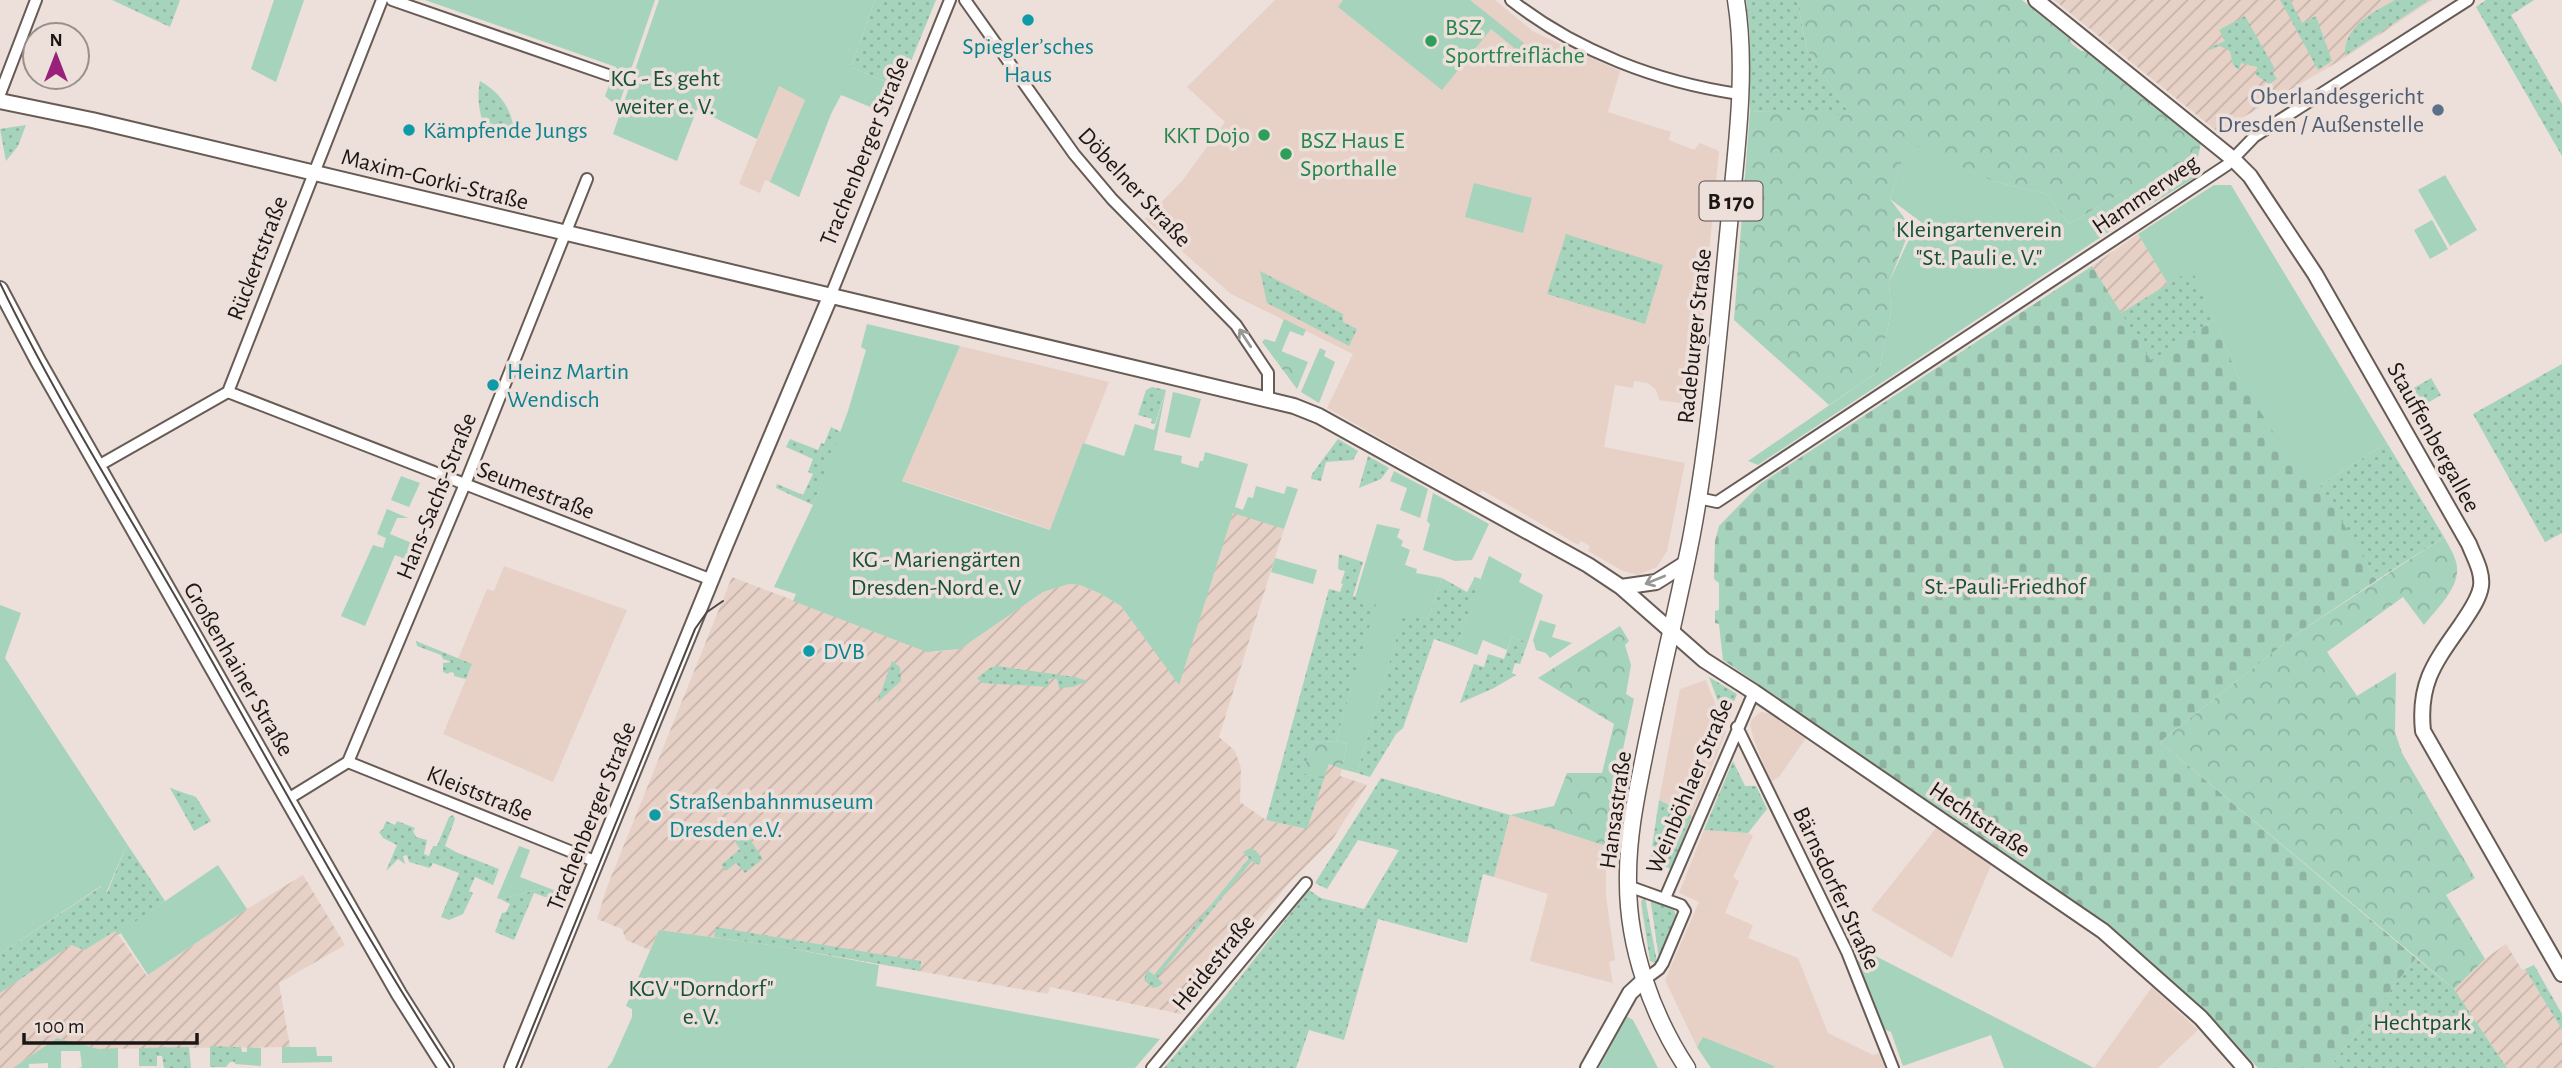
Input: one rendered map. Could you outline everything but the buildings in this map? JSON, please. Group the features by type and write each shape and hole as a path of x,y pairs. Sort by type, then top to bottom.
{"main road":[{"name":"Radeburger Straße","path":"1670,632 1698,498 1713,382 1739,94 1735,0"},
{"name":"Hansastraße","path":"1670,632 1634,805 1628,886 1636,950 1644,980 1672,1046 1687,1068"}],"street":[{"path":"0,94 36,0"},
{"name":"Rückertstraße","path":"228,392 312,173 383,0"},
{"path":"392,0 608,75"},
{"name":"Trachenberger Straße","path":"512,1068 950,0"},
{"name":"Döbelner Straße","path":"965,0 1081,163 1112,199 1236,325 1268,373 1268,400"},
{"path":"1511,0 1558,33 1584,47 1646,72 1739,94"},
{"name":"Stauffenbergallee","path":"2036,0 2233,159 2250,176 2315,274 2472,553 2479,570 2481,586 2466,618 2433,665 2424,687 2421,710 2423,731 2562,974"},
{"name":"Hammerweg","path":"1698,498 1717,502 2233,159 2255,136 2468,0"},
{"name":"Maxim-Gorki-Straße","path":"0,101 58,112 1268,400 1319,416 1588,565 1621,587"},
{"name":"Hans-Sachs-Straße","path":"348,762 465,484 587,179"},
{"name":"Großenhainer Straße","path":"0,289 399,994 446,1068"},
{"path":"98,466 228,392"},
{"name":"Seumestraße","path":"228,392 712,580"},
{"path":"1621,587 1656,582 1686,563"},
{"path":"1621,587 1670,632"},
{"name":"Hechtstraße","path":"1670,632 1704,660 2103,931 2201,1018 2245,1068"},
{"name":"Weinböhlaer Straße","path":"1665,898 1754,692"},
{"name":"Bärnsdorfer Straße","path":"1737,727 1847,952 1893,1068"},
{"path":"288,799 348,762"},
{"name":"Kleiststraße","path":"348,762 597,862"},
{"name":"Heidestraße","path":"1152,1068 1306,883"},
{"name":"Weinböhlaer Straße","path":"1588,1068 1630,993 1663,963 1685,911 1681,905 1628,886"}],"shaded area":[{"path":"1275,0 1495,0 1534,32 1620,71 1608,112 1671,132 1669,140 1694,150 1700,143 1719,151 1694,405 1659,400 1656,390 1648,383 1634,381 1633,388 1615,385 1604,447 1685,463 1667,551 1657,567 1638,575 1623,571 1588,551 1590,546 1581,541 1578,545 1482,490 1479,494 1327,408 1353,354 1231,294 1145,219 1182,181 1225,122 1187,87"},
{"path":"2054,0 2432,0 2346,57 2218,132"},
{"path":"779,86 805,100 770,182 765,180 760,193 739,184"},
{"path":"2138,234 2168,284 2121,313 2092,266"},
{"path":"960,346 1109,382 1051,530 901,480"},
{"path":"1233,512 1284,529 1219,737 1235,751 1241,768 1240,802 1266,820 1307,829 1329,764 1342,769 1340,776 1367,785 1332,840 1290,882 1181,1014 1050,987 1048,994 777,946 659,930 650,950 626,940 622,929 597,919 607,887 732,577 927,651 936,652 960,649 1043,592 1069,584 1080,585 1121,606 1179,684"},
{"path":"504,566 627,610 553,782 443,734 472,665 458,659 487,589 494,591"},
{"path":"1706,680 1726,732 1692,816 1659,800 1680,689"},
{"path":"1761,712 1772,714 1806,738 1779,777 1771,782 1750,725 1752,719"},
{"path":"1510,815 1606,846 1606,896 1615,960 1609,962 1613,983 1530,961 1548,894 1494,877"},
{"path":"1937,827 1991,865 1952,958 1871,910"},
{"path":"1704,830 1748,833 1753,836 1733,877 1739,881 1725,913 1753,925 1748,938 1798,958 1828,1033 1873,1055 1879,1053 1885,1068 1773,1068 1774,1065 1703,1037 1697,1047 1665,980 1699,902 1679,893"},
{"path":"303,875 345,945 279,983 290,1047 99,1049 57,1038 13,1068 0,1068 0,993 71,945 85,950 115,930 147,976"},
{"path":"2506,944 2522,970 2525,969 2562,1030 2562,1068 2507,1068 2454,989 2485,959"},
{"path":"2152,987 2198,1030 2158,1068 2094,1068"}],"green space":[{"path":"112,0 180,0 170,27"},
{"path":"274,0 304,0 276,82 251,69"},
{"name":"KG - Es geht weiter e. V.","path":"425,0 655,0 618,107 605,96 616,67"},
{"path":"659,0 875,0 851,67 900,88 890,115 841,95 799,197 770,182 805,100 779,86 757,139 697,109 677,161 613,134"},
{"path":"875,0 936,0 900,88 851,67"},
{"name":"BSZ Sportfreifläche","path":"1343,0 1470,0 1524,43 1518,51 1491,29 1442,90 1338,7"},
{"path":"1746,0 1797,0 1807,50 1851,116 1750,111 1750,36"},
{"path":"1797,0 2022,0 2081,51 2086,51 2201,142 2194,178 2137,213 2120,194 2069,224 2047,194 1992,181 1908,143 1890,199 1911,227 1889,282 1891,311 1879,371 1829,405 1734,320 1750,111 1850,115 1807,50"},
{"path":"2280,0 2290,0 2302,23 2316,16 2332,61 2318,70"},
{"path":"2395,0 2429,0 2345,56 2349,37 2354,29 2369,15"},
{"path":"2486,0 2534,0 2511,15 2562,104 2562,156 2476,7"},
{"path":"2245,16 2275,69 2272,71 2277,79 2269,84 2256,75 2257,67 2241,63 2239,70 2233,65 2230,51 2220,46 2210,50 2209,48 2225,41 2219,30"},
{"path":"480,81 495,92 506,106 510,113 514,140 503,140 488,130 480,112"},
{"path":"26,125 18,146 6,161 0,129"},
{"name":"Kleingartenverein \"St. Pauli e. V.\"","path":"1908,142 1992,181 2047,194 2069,224 2120,194 2137,213 1758,465 1748,461 1879,371 1891,311 1889,282 1912,233 1921,222 1890,199"},
{"path":"2445,175 2477,230 2450,246 2418,190"},
{"path":"1474,183 1532,198 1523,233 1465,217"},
{"path":"2214,185 2231,185 2387,443 2319,486 2313,474 2301,476 2239,378 2192,270 2168,284 2138,234"},
{"path":"2432,220 2448,249 2430,259 2414,230"},
{"path":"1566,234 1663,265 1645,324 1547,294"},
{"name":"St.-Pauli-Friedhof","path":"2092,266 2151,361 2214,320 2239,378 2313,473 2377,580 2292,637 2160,742 2416,958 2329,1068 2258,1068 2206,1011 2107,923 1723,660 1719,624 1715,623 1715,611 1719,610 1719,583 1714,579 1715,541 1719,526 1760,484"},
{"path":"2192,269 2214,320 2151,362 2121,313"},
{"path":"1260,271 1343,314 1343,322 1357,329 1349,346 1267,303"},
{"path":"1284,319 1306,330 1303,336 1290,331 1277,362 1262,342 1265,339 1275,342"},
{"name":"KG - Mariengärten Dresden-Nord e. V","path":"867,324 960,346 902,481 1050,530 1083,443 1124,456 1135,424 1154,430 1166,390 1154,450 1182,456 1181,463 1198,468 1205,452 1248,464 1235,507 1243,510 1248,497 1253,498 1256,486 1284,494 1287,486 1298,489 1284,529 1233,513 1179,685 1121,606 1080,585 1069,584 1043,592 960,649 927,652 793,601 796,594 774,587 813,505 848,411 866,350 861,347"},
{"path":"1320,348 1326,351 1324,356 1335,362 1319,403 1301,392"},
{"path":"1281,351 1308,362 1297,389 1277,362"},
{"path":"2562,364 2562,533 2545,542 2473,414"},
{"path":"2431,378 2441,395 2409,414 2400,396"},
{"path":"1152,387 1166,390 1155,424 1151,423 1152,419 1138,415 1146,390"},
{"path":"1173,392 1201,399 1190,438 1165,432"},
{"path":"831,427 841,432 813,505 776,488 777,484 803,495 813,474 808,472 813,459 786,447 790,439 818,450 821,443 824,444"},
{"path":"1338,439 1358,451 1353,460 1326,462 1321,481 1311,479 1312,474"},
{"path":"2387,443 2444,537 2377,580 2319,486"},
{"path":"1368,456 1389,468 1381,479 1359,488"},
{"path":"1394,471 1428,489 1420,518 1400,510 1407,488 1390,481"},
{"path":"401,476 420,483 409,507 391,500"},
{"path":"1433,493 1489,524 1472,560 1455,561 1423,550 1430,524 1427,521"},
{"path":"387,509 408,518 397,518 390,534 412,543 411,548 417,550 413,562 395,555 365,626 341,616 373,545 383,548 386,538 377,534"},
{"path":"1377,524 1400,529 1397,537 1403,541 1401,546 1410,550 1405,565 1417,569 1416,573 1442,578 1428,619 1404,613 1357,773 1342,769 1347,744 1336,741 1376,604 1355,597"},
{"path":"2444,537 2455,559 2456,579 2448,596 2424,625 2403,597 2327,652 2357,696 2396,672 2395,732 2402,753 2475,878 2446,895 2485,959 2454,989 2160,742 2292,637"},
{"path":"1339,554 1363,562 1353,596 1377,604 1336,741 1313,743 1303,773 1324,779 1307,829 1266,820 1329,589 1340,592 1343,584 1341,583 1345,571 1338,569"},
{"path":"1489,556 1522,574 1519,582 1543,595 1528,642 1512,637 1507,650 1483,640 1477,655 1456,647"},
{"path":"1275,558 1317,570 1313,584 1271,572"},
{"path":"1475,577 1481,579 1456,647 1434,639 1403,728 1396,734 1370,777 1357,773 1404,612 1428,619 1442,578 1467,592"},
{"path":"0,605 21,613 5,658 127,844 106,893 101,886 0,954"},
{"path":"1540,620 1556,625 1552,637 1572,643 1550,658 1546,653 1536,650 1533,640"},
{"path":"1620,626 1629,641 1625,645 1631,665 1626,694 1634,699 1606,846 1510,815 1554,806 1567,773 1602,773 1614,724 1538,678"},
{"path":"1512,637 1528,642 1520,664 1515,663 1512,673 1516,675 1460,703 1474,664 1484,667 1488,654 1504,659"},
{"path":"416,641 472,664 466,679 454,676 454,673 443,672 443,663 452,662 417,646"},
{"path":"892,661 900,667 901,681 877,703"},
{"path":"997,666 1088,681 1073,687 1059,688 1057,679 1049,679 1048,687 982,683 977,678"},
{"path":"1709,677 1737,694 1726,723"},
{"path":"1336,741 1347,744 1342,769 1329,764 1324,779 1302,773 1313,743"},
{"path":"1733,761 1745,786 1756,786 1767,809 1748,833 1704,830"},
{"path":"1381,778 1510,815 1494,877 1483,874 1467,943 1378,919 1344,1040 1309,1030 1296,1068 1164,1068 1227,994 1309,890 1321,898 1364,909 1399,850 1358,840 1327,889 1315,883"},
{"path":"170,788 196,797 211,821 194,831"},
{"path":"1659,800 1692,816 1671,869 1650,861"},
{"path":"453,815 455,819 445,846 499,869 493,885 475,877 469,891 473,893 463,914 449,920 441,917 459,873 433,863 430,868 409,862 407,855 403,856 405,864 398,859 386,871 397,845 383,838 379,832 386,821 395,825 397,821 415,828 413,831 416,837 427,840 424,854 429,856 433,846 437,846 449,817"},
{"path":"745,832 763,859 745,873 736,863 726,871 721,865 740,849 734,840"},
{"path":"127,844 165,901 118,935 115,931 85,950 71,945 0,993 0,954 102,886 107,893"},
{"path":"519,846 530,850 520,877 564,894 563,898 541,889 497,898"},
{"path":"1248,849 1259,854 1259,865 1252,861 1157,978 1163,983 1153,988 1144,980 1147,970 1154,975 1249,858 1243,852"},
{"path":"218,865 247,909 148,975 120,932"},
{"path":"541,889 558,896 556,901 534,893 514,940 495,932 502,913 506,912 510,904 500,899"},
{"path":"1645,897 1657,962 1655,963 1650,961 1641,902"},
{"path":"1650,897 1671,906 1676,919 1659,959"},
{"path":"716,927 921,961 920,971 714,937"},
{"name":"KGV \"Dorndorf\" e. V.","path":"659,930 777,946 879,965 876,986 1160,1039 1135,1068 607,1068 632,1017 632,1009 626,1006"},
{"path":"1848,942 2094,1068 2004,1068 1991,1035 1903,1066 1891,1032 1881,1028"},
{"name":"Hechtpark","path":"2416,958 2454,989 2507,1068 2329,1068"},
{"path":"2534,965 2562,1014 2562,1030 2525,969"},
{"path":"1626,1016 1633,1020 1658,1068 1599,1068"},
{"path":"1703,1037 1775,1066 1711,1068 1697,1047"},
{"path":"57,1038 99,1049 118,1048 118,1068 78,1068 82,1067 80,1051 61,1051 61,1068 48,1068 48,1063 29,1064 29,1068 13,1068"},
{"path":"210,1046 235,1047 235,1062 230,1062 226,1067 210,1067"},
{"path":"189,1047 191,1068 164,1068 162,1056 157,1056 157,1066 139,1066 139,1048"},
{"path":"235,1047 241,1047 242,1052 247,1052 247,1047 261,1048 261,1066 235,1064"},
{"path":"282,1047 316,1047 317,1056 332,1056 332,1062 282,1063"}],"tram line":[{"path":"0,283 66,409 315,844 450,1068"},
{"path":"516,1068 695,629 707,612 723,601"}],"place":[{"name":"Spiegler’sches Haus","path":"1028,20"},
{"name":"BSZ Sportfreifläche","path":"1431,41"},
{"name":"Oberlandesgericht Dresden / Außenstelle","path":"2438,110"},
{"name":"Kämpfende Jungs","path":"409,130"},
{"name":"KKT Dojo","path":"1264,135"},
{"name":"BSZ Haus E Sporthalle","path":"1286,154"},
{"name":"Heinz Martin Wendisch","path":"493,385"},
{"name":"DVB","path":"809,651"},
{"name":"Straßenbahnmuseum Dresden e.V.","path":"655,815"}]}
